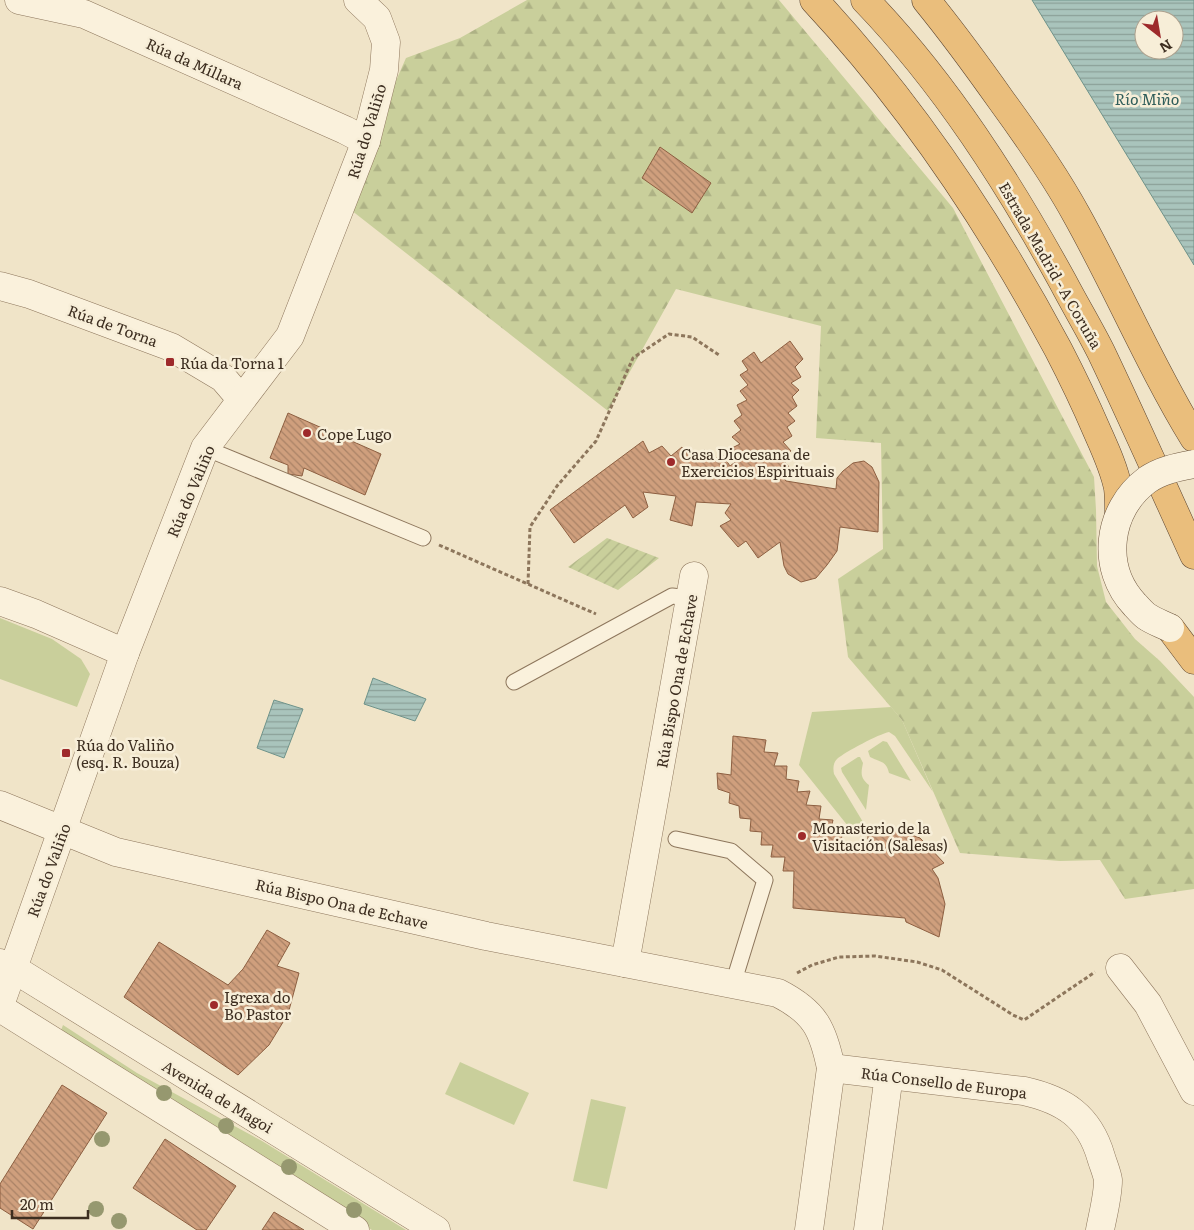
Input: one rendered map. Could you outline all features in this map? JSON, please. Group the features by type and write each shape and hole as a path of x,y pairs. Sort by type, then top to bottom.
{"highway":[{"path":"814,0 854,43 930,141 974,206 1043,322 1076,384 1110,463 1118,488 1119,514"},
{"name":"Estrada Madrid - A Coruña","path":"865,0 879,14 930,77 962,119 1008,187 1100,350 1194,555"},
{"path":"926,0 954,35 1036,148 1103,263 1178,412 1194,438"},
{"path":"1170,628 1194,660"}],"street":[{"name":"Rúa da Míllara","path":"19,0 84,14 366,141"},
{"name":"Rúa do Valiño","path":"0,1007 7,966 63,829 125,653 205,448 290,336 366,141 384,70 386,42 377,18 358,0"},
{"name":"Rúa de Torna","path":"0,286 29,294 171,347 223,378 241,399"},
{"path":"1170,628 1145,615 1126,595 1114,569 1112,541 1119,514 1131,495 1148,479 1168,469 1194,464"},
{"name":"Rúa Bispo Ona de Echave","path":"625,963 692,587"},
{"path":"0,601 36,614 125,653"},
{"name":"Rúa Bispo Ona de Echave","path":"0,805 116,852 486,936 778,993 793,1001 818,1025 826,1045 831,1068 809,1230"},
{"name":"Avenida de Magoi","path":"7,966 436,1230"},
{"path":"1120,968 1148,1004 1194,1092"},
{"path":"0,1007 355,1230"},
{"name":"Rúa Consello de Europa","path":"831,1068 1026,1092 1061,1103 1075,1112 1087,1126 1098,1146 1108,1179 1100,1230"},
{"path":"868,1230 890,1075"}],"lane":[{"path":"205,448 423,538"},
{"path":"514,682 692,587"},
{"path":"676,839 731,851 765,880 733,984"}],"path":[{"path":"528,584 530,527 557,486 596,441 633,358 669,334 692,337 719,355"},
{"path":"423,538 620,625"},
{"path":"793,976 812,965 839,957 875,956 917,962 942,970 1024,1020 1094,972 1120,968"}],"green space":[{"path":"527,0 779,0 953,208 1094,477 1097,566 1106,602 1135,639 1160,661 1194,697 1194,889 1125,899 1100,860 1060,861 960,853 902,720 848,657 838,579 883,549 881,443 816,438 821,326 676,289 608,411 342,203 406,58 460,38"},
{"path":"607,538 659,558 618,590 568,567"},
{"path":"0,618 52,639 81,659 90,674 77,707 0,679"},
{"path":"891,707 902,720 933,792 895,736 889,732 854,748 837,759 833,770 866,827 857,834 852,831 799,765 812,712"},
{"path":"883,741 887,742 911,781 889,773 882,762 870,757 868,751"},
{"path":"860,757 863,763 863,778 869,785 866,810 841,768"},
{"path":"63,1025 137,1073 262,1141 406,1230 372,1230 60,1033"},
{"path":"460,1062 529,1093 514,1125 445,1094"},
{"path":"591,1099 626,1107 607,1189 573,1181"}],"water":[{"name":"Río Miño","path":"1032,0 1194,0 1194,265"},
{"path":"373,678 426,699 415,721 364,704"},
{"path":"274,700 303,709 284,758 257,748"}],"building":[{"path":"660,147 711,183 692,213 642,178"},
{"name":"Casa Diocesana de Exercicios Espirituais","path":"790,341 803,359 795,367 801,377 791,383 799,390 792,397 797,406 788,413 795,421 787,427 792,436 783,442 791,451 782,458 789,467 780,473 786,481 836,489 837,478 843,471 853,463 864,461 872,467 879,482 878,532 840,527 837,551 816,578 801,582 788,574 784,566 780,542 758,558 746,541 738,547 720,526 731,520 725,513 731,504 696,502 692,526 670,520 676,496 643,492 648,507 633,518 625,505 574,543 550,510 643,441 649,453 662,446 671,456 682,447 691,457 705,450 712,461 722,454 730,466 738,460 730,449 740,444 732,437 741,430 734,421 742,415 737,405 747,400 740,391 748,385 740,375 748,370 742,361 754,352 761,363"},
{"name":"Cope Lugo","path":"288,413 381,454 365,495 304,468 302,476 288,474 288,465 270,458"},
{"name":"Monasterio de la Visitación (Salesas)","path":"733,736 766,740 764,752 778,753 774,766 787,766 786,779 799,781 797,792 810,791 806,805 821,806 819,819 833,820 830,832 842,833 841,846 867,848 869,825 897,830 920,838 944,863 932,869 938,878 945,904 939,937 906,922 905,918 793,908 794,871 783,871 785,857 771,857 773,845 761,845 762,832 750,831 751,819 740,818 739,806 729,803 730,793 718,789 717,773 731,775"},
{"name":"Igrexa do Bo Pastor","path":"267,930 290,943 277,966 299,973 288,1014 269,1045 238,1075 124,997 159,942 228,985 243,969"},
{"path":"62,1085 107,1113 33,1229 0,1208 0,1184"},
{"path":"165,1139 236,1186 206,1230 197,1230 133,1188"},
{"path":"274,1212 304,1230 262,1230"}],"place":[{"name":"Rúa da Torna 1","path":"170,362"},
{"name":"Cope Lugo","path":"307,433"},
{"name":"Casa Diocesana de Exercicios Espirituais","path":"671,462"},
{"name":"Rúa do Valiño (esq. R. Bouza)","path":"66,753"},
{"name":"Monasterio de la Visitación (Salesas)","path":"802,836"},
{"name":"Igrexa do Bo Pastor","path":"214,1005"}]}
